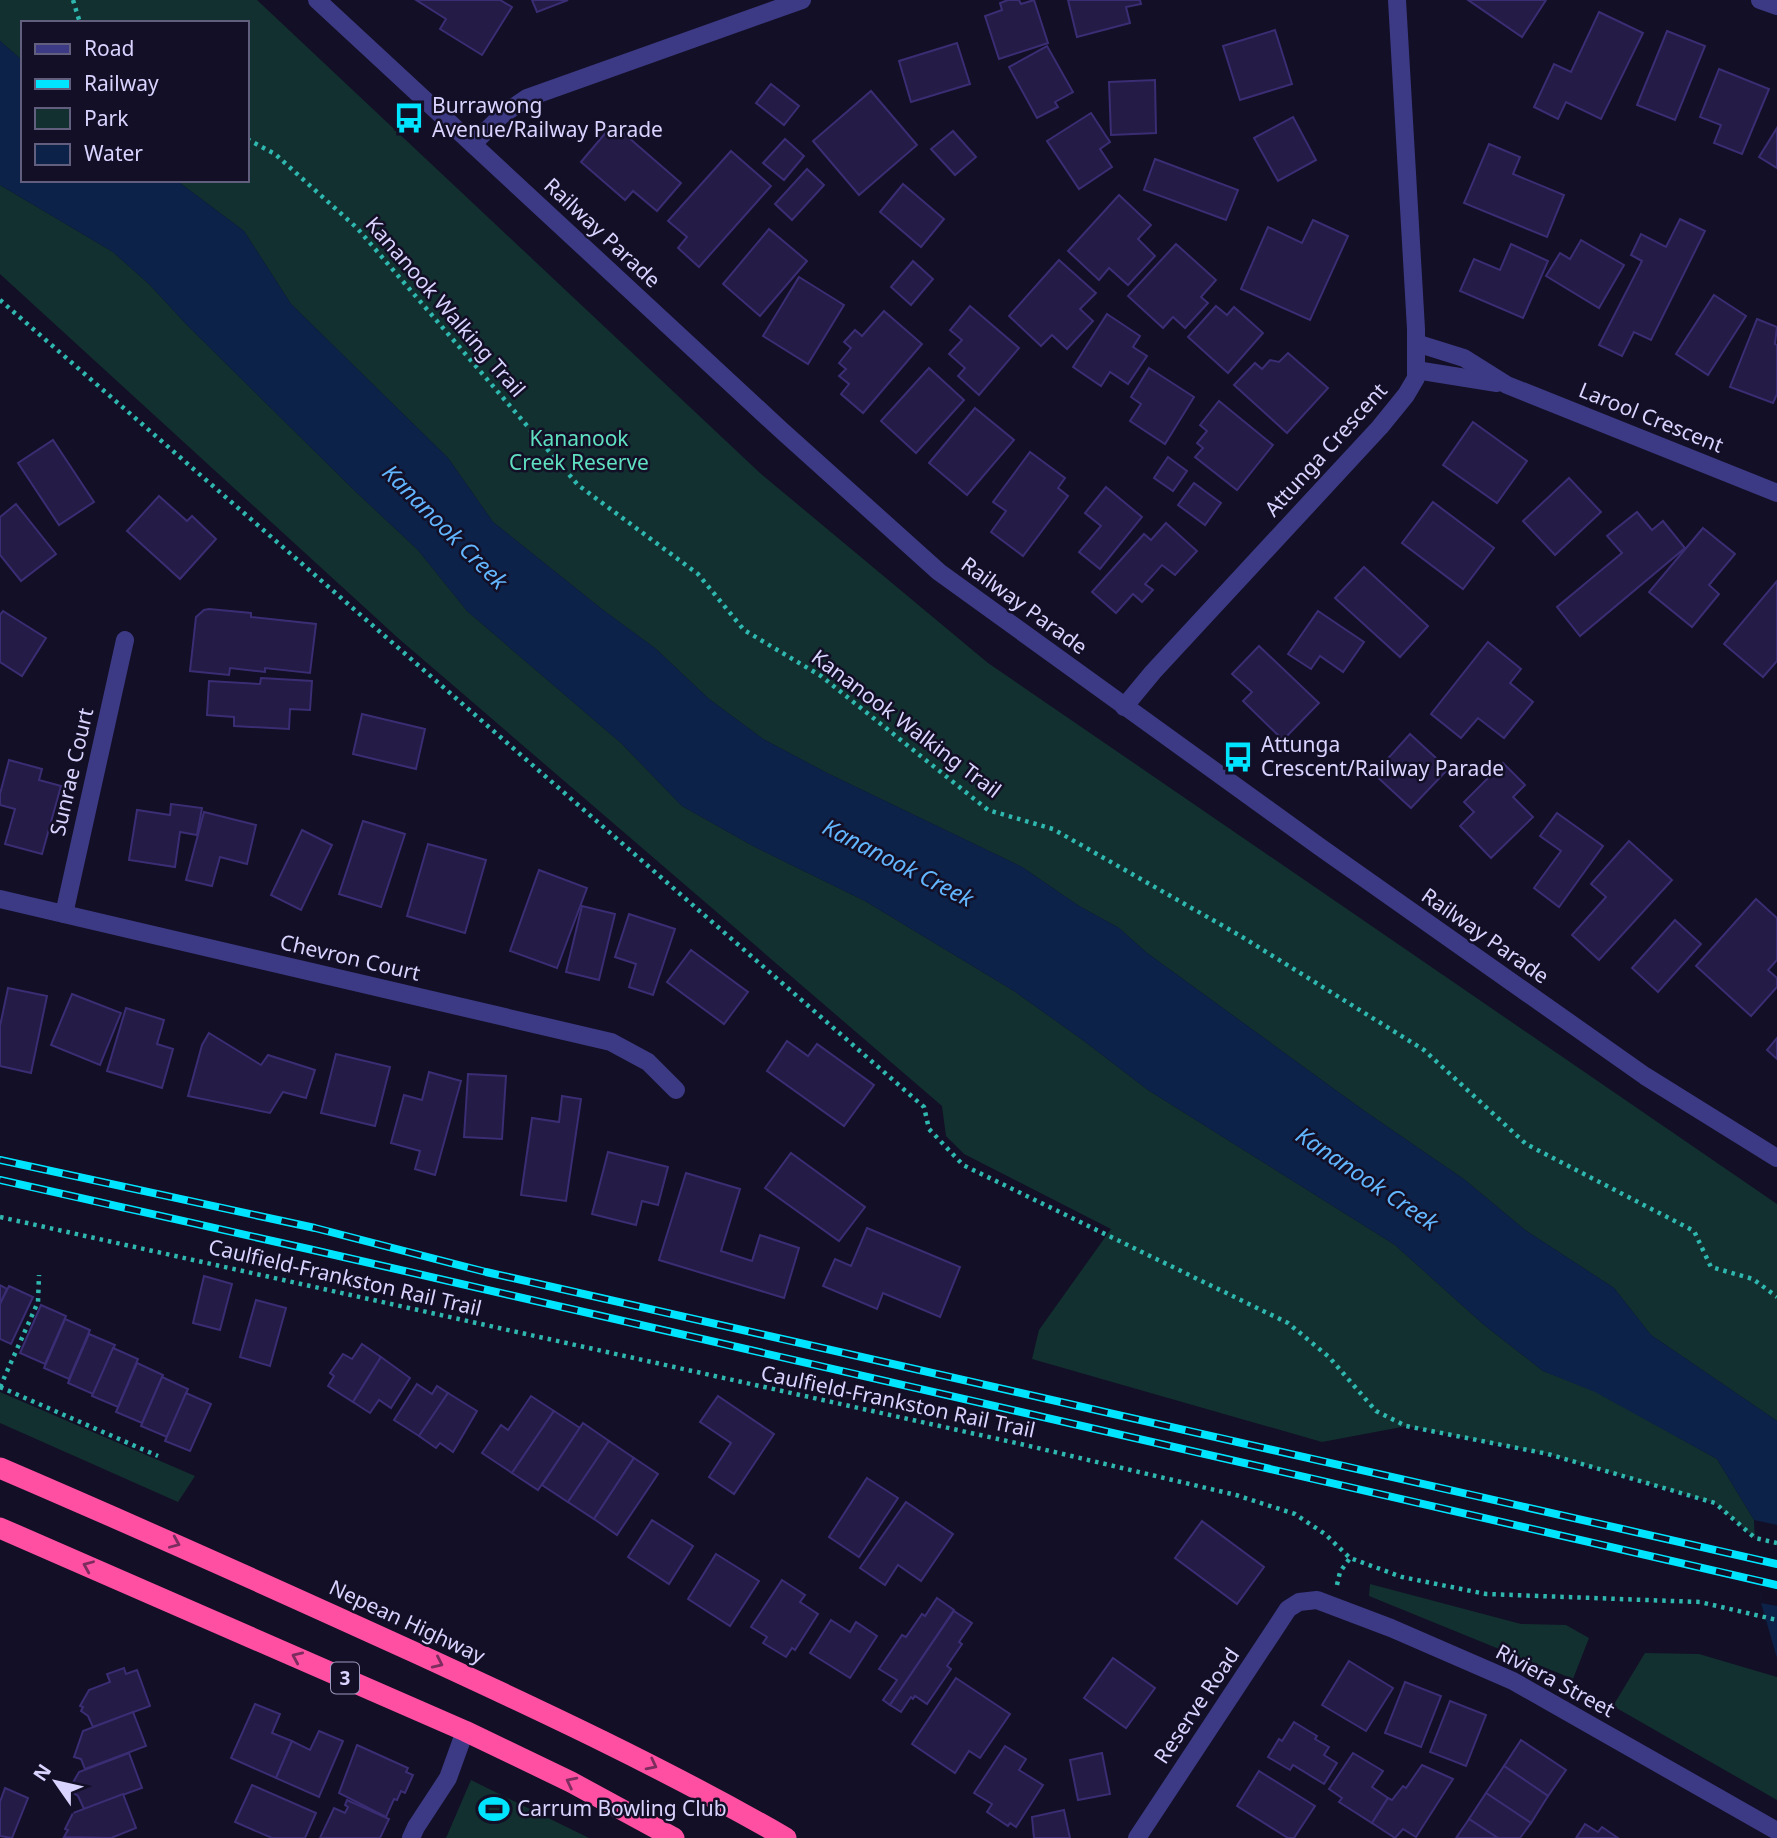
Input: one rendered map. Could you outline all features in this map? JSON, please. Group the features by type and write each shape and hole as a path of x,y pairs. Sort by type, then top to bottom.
{"highway":[{"name":"Nepean Highway","path":"0,1468 211,1559 569,1723 700,1789 763,1832 786,1838"},
{"name":"3","path":"0,1528 465,1731 571,1782 674,1838"}],"street":[{"name":"Railway Parade","path":"317,0 780,429 939,572 1124,707 1645,1076 1777,1158"},
{"path":"473,144 502,115 527,98 802,0"},
{"name":"Attunga Crescent","path":"1124,707 1153,672 1380,427 1416,378 1397,0"},
{"path":"1760,0 1777,6"},
{"name":"Larool Crescent","path":"1416,343 1464,358 1507,385 1777,493"},
{"name":"Larool Crescent","path":"1416,370 1507,385"},
{"name":"Sunrae Court","path":"64,914 125,640"},
{"name":"Chevron Court","path":"0,899 611,1042 648,1062 676,1090"},
{"name":"Riviera Street","path":"1299,1602 1317,1600 1391,1628 1513,1681 1777,1831"},
{"name":"Reserve Road","path":"1137,1838 1288,1609 1299,1602"},
{"path":"411,1838 448,1778 465,1731"}],"path":[{"path":"74,0 79,21"},
{"name":"Kananook Walking Trail","path":"248,140 275,154 357,228 578,485 698,575 744,630 821,676 988,810 1053,828 1239,935 1424,1050 1527,1144 1694,1231 1711,1267 1753,1279 1777,1297"},
{"path":"0,300 924,1107 929,1129 963,1165 1288,1323 1329,1356 1376,1411 1406,1426 1548,1454 1715,1503 1755,1538 1777,1543"},
{"name":"Caulfield-Frankston Rail Trail","path":"0,1217 1025,1445 1236,1495 1295,1514 1325,1534 1350,1558 1402,1577 1486,1594 1700,1602 1777,1619"},
{"path":"39,1275 38,1302 0,1387 158,1456"}],"green space":[{"name":"Kananook Creek Reserve","path":"0,0 257,0 760,473 988,663 1777,1204 1777,1421 1651,1335 1614,1288 1525,1230 1465,1180 1363,1110 1147,953 1119,928 1079,906 1022,867 827,773 763,739 709,699 656,649 493,522 448,458 291,304 244,231 179,182 248,182 248,21 21,21 21,59 0,41"},
{"path":"0,185 113,252 150,285 186,324 418,550 467,611 621,743 682,806 753,846 865,901 1014,991 1148,1090 1395,1245 1483,1324 1543,1371 1595,1391 1717,1459 1754,1520 1755,1538 1715,1503 1548,1454 1407,1426 1322,1442 1032,1359 1039,1330 1111,1229 964,1154 946,1136 942,1106 398,638 0,274"},
{"path":"0,1392 195,1476 178,1502 0,1423"},
{"path":"1370,1584 1521,1624 1566,1625 1589,1638 1573,1679 1369,1596"},
{"path":"1645,1653 1699,1654 1777,1677 1777,1800 1613,1706"},
{"name":"Carrum Bowling Club","path":"471,1780 589,1838 446,1838"}],"water":[{"name":"Kananook Creek","path":"0,41 21,59 21,182 179,182 244,231 291,304 448,458 493,522 656,649 709,699 763,739 827,773 1022,867 1079,906 1119,928 1147,953 1363,1110 1465,1180 1525,1230 1614,1288 1651,1335 1777,1421 1777,1658 1761,1603 1754,1520 1717,1459 1595,1392 1543,1371 1483,1324 1395,1245 1148,1090 1014,991 865,901 753,846 682,806 621,743 467,611 418,550 186,324 150,285 113,252 0,185"}],"pier":[{"path":"1754,1520 1777,1525 1777,1606 1761,1603"}],"building":[{"path":"416,0 500,0 512,7 482,55 440,29 446,19"},
{"path":"532,0 568,0 537,12"},
{"path":"1019,0 1021,4 1034,0 1048,43 999,59 985,16 1002,10 1000,3"},
{"path":"1068,0 1140,0 1141,4 1126,7 1130,23 1077,37"},
{"path":"1468,0 1546,0 1522,37"},
{"path":"1599,12 1643,33 1601,119 1566,102 1558,119 1534,107 1554,64 1571,72"},
{"path":"1275,30 1292,84 1240,100 1223,46"},
{"path":"1667,31 1705,46 1675,120 1637,105"},
{"path":"957,43 970,84 911,102 899,61"},
{"path":"1047,46 1073,92 1055,102 1058,107 1037,118 1009,67"},
{"path":"1719,69 1769,89 1742,154 1714,143 1721,125 1700,117"},
{"path":"1155,80 1156,133 1111,135 1109,82"},
{"path":"771,84 799,106 784,125 756,103"},
{"path":"871,91 917,145 859,195 813,141"},
{"path":"1091,113 1110,142 1100,149 1112,167 1079,189 1047,141"},
{"path":"1293,117 1316,160 1278,181 1254,138"},
{"path":"613,124 681,183 657,211 633,191 625,200 581,162"},
{"path":"1777,128 1777,168 1759,157"},
{"path":"953,131 976,157 955,175 931,149"},
{"path":"785,139 804,156 784,180 763,163"},
{"path":"1489,144 1520,157 1513,174 1564,195 1547,237 1464,203"},
{"path":"731,151 771,186 699,267 678,248 687,237 668,221"},
{"path":"1155,159 1238,190 1226,220 1144,190"},
{"path":"807,169 824,185 792,220 775,204"},
{"path":"903,184 944,219 921,247 880,212"},
{"path":"1119,195 1151,225 1138,239 1155,256 1128,285 1109,268 1099,280 1068,251"},
{"path":"1680,219 1705,231 1651,340 1634,332 1622,356 1599,345 1642,261 1631,255 1641,234 1666,247"},
{"path":"1313,220 1348,236 1310,320 1241,289 1268,227 1302,243"},
{"path":"769,229 807,261 760,316 723,284"},
{"path":"1581,240 1624,265 1599,308 1546,276 1560,253 1570,259"},
{"path":"1176,244 1216,280 1201,297 1208,303 1185,328 1173,317 1163,328 1128,296"},
{"path":"1511,244 1548,261 1523,318 1460,291 1474,259 1500,270"},
{"path":"1059,260 1096,293 1080,309 1093,321 1067,349 1052,335 1041,346 1009,316"},
{"path":"913,261 933,279 911,305 891,287"},
{"path":"799,277 844,305 808,364 763,336"},
{"path":"1714,295 1746,316 1708,375 1676,354"},
{"path":"970,306 1019,348 979,395 958,376 965,368 949,354 962,340 950,330"},
{"path":"1216,306 1227,315 1234,307 1263,333 1228,373 1188,337"},
{"path":"884,311 922,344 863,413 841,394 849,384 839,376 846,369 839,363 851,348 844,342 855,330 862,336"},
{"path":"1107,314 1140,336 1133,347 1147,356 1128,384 1110,372 1101,386 1073,367"},
{"path":"1757,319 1777,327 1777,394 1773,403 1730,387"},
{"path":"1288,353 1328,388 1287,433 1234,385 1255,363 1262,369 1270,360 1279,362"},
{"path":"929,368 964,400 916,453 881,421"},
{"path":"1149,368 1194,397 1165,444 1130,421 1141,404 1131,397"},
{"path":"1219,401 1273,445 1237,490 1195,457 1203,448 1197,443 1207,431 1200,425"},
{"path":"975,408 1014,440 967,495 929,463"},
{"path":"1473,422 1527,461 1497,503 1443,465"},
{"path":"53,440 94,502 59,525 18,463"},
{"path":"1030,452 1065,478 1058,488 1068,496 1023,556 991,532 1006,511 993,502"},
{"path":"1168,457 1187,471 1173,491 1154,478"},
{"path":"1569,478 1601,512 1555,555 1523,521"},
{"path":"1194,483 1221,503 1205,525 1178,505"},
{"path":"1106,487 1142,517 1100,569 1079,552 1101,526 1085,513"},
{"path":"159,496 187,521 192,516 216,539 180,579 127,531"},
{"path":"1433,502 1494,548 1463,589 1402,543"},
{"path":"16,504 56,554 21,581 0,555 0,517"},
{"path":"1637,512 1652,530 1663,521 1685,548 1580,636 1557,607 1622,553 1607,536"},
{"path":"1166,523 1197,551 1175,575 1162,565 1145,584 1153,590 1142,602 1133,594 1116,613 1092,592 1144,534 1151,540"},
{"path":"1703,528 1735,554 1709,585 1719,594 1692,627 1649,592"},
{"path":"1364,567 1428,626 1400,657 1335,598"},
{"path":"1777,581 1777,661 1763,677 1724,644"},
{"path":"209,609 316,624 310,673 265,668 265,672 230,668 229,675 190,671 196,617"},
{"path":"3,611 46,638 22,676 0,662 0,615"},
{"path":"1318,611 1364,642 1343,672 1320,656 1311,669 1288,654"},
{"path":"1488,642 1521,669 1510,683 1533,702 1504,738 1478,718 1461,738 1431,714"},
{"path":"1259,646 1319,703 1283,740 1243,701 1252,692 1232,674"},
{"path":"261,678 312,681 310,710 290,709 289,729 234,726 234,717 207,715 209,681 260,684"},
{"path":"362,714 425,729 416,769 353,754"},
{"path":"1410,734 1448,769 1411,808 1374,774"},
{"path":"9,760 42,769 39,780 61,786 42,854 5,844 15,809 0,805 0,794"},
{"path":"1503,763 1525,785 1513,797 1533,817 1491,858 1460,826 1474,812 1464,802"},
{"path":"171,804 202,808 197,835 180,832 175,867 129,860 137,810 170,815"},
{"path":"204,812 256,825 247,864 220,857 212,886 186,880"},
{"path":"1557,813 1603,846 1559,907 1534,888 1561,851 1540,836"},
{"path":"363,821 405,834 381,907 339,894"},
{"path":"302,830 332,845 301,910 271,895"},
{"path":"1629,841 1672,880 1599,960 1572,935 1606,897 1591,884"},
{"path":"428,844 486,860 465,933 407,916"},
{"path":"539,870 587,888 557,968 510,951"},
{"path":"1756,899 1777,918 1777,960 1768,970 1777,978 1777,987 1751,1016 1696,966"},
{"path":"582,906 615,914 599,980 566,972"},
{"path":"629,914 675,929 653,995 629,987 636,964 615,957"},
{"path":"1675,920 1701,944 1658,992 1632,968"},
{"path":"691,950 748,992 724,1024 667,982"},
{"path":"8,988 47,996 31,1073 0,1066 0,1026"},
{"path":"72,994 121,1013 100,1065 51,1045"},
{"path":"126,1008 164,1020 157,1044 173,1049 162,1088 107,1071"},
{"path":"209,1033 261,1065 268,1055 315,1070 306,1098 283,1092 270,1113 188,1096 202,1045"},
{"path":"1777,1038 1777,1059 1767,1050"},
{"path":"787,1041 808,1056 817,1044 874,1085 844,1126 767,1071"},
{"path":"336,1054 390,1067 375,1126 321,1113"},
{"path":"429,1072 461,1081 435,1175 415,1169 420,1151 391,1143 404,1095 422,1100"},
{"path":"468,1074 506,1076 502,1139 464,1137"},
{"path":"562,1096 581,1099 566,1201 521,1195 532,1118 559,1122"},
{"path":"608,1152 668,1167 658,1205 642,1201 636,1225 592,1214"},
{"path":"791,1153 865,1207 839,1241 765,1188"},
{"path":"686,1173 740,1189 721,1251 752,1261 760,1235 799,1248 784,1298 659,1260"},
{"path":"867,1228 960,1267 940,1317 883,1293 877,1309 823,1286 835,1259 851,1266"},
{"path":"204,1276 232,1284 220,1330 193,1323"},
{"path":"0,1285 7,1289 0,1304"},
{"path":"9,1286 33,1297 11,1344 0,1339 0,1304"},
{"path":"256,1300 286,1308 270,1366 240,1357"},
{"path":"41,1305 66,1316 45,1364 20,1353"},
{"path":"65,1319 90,1330 69,1379 44,1368"},
{"path":"89,1334 115,1345 93,1394 68,1383"},
{"path":"362,1344 381,1357 353,1402 328,1386 334,1376 330,1373 343,1354 352,1359"},
{"path":"113,1348 138,1359 118,1407 92,1396"},
{"path":"381,1357 410,1378 391,1408 379,1400 370,1413 353,1402"},
{"path":"137,1363 163,1375 142,1423 116,1412"},
{"path":"162,1377 188,1389 167,1437 141,1426"},
{"path":"417,1384 432,1394 437,1386 448,1393 419,1436 394,1420"},
{"path":"186,1393 211,1404 190,1451 165,1441"},
{"path":"448,1393 477,1411 453,1452 440,1443 436,1448 419,1436"},
{"path":"531,1396 554,1411 512,1473 482,1453 501,1425 508,1430"},
{"path":"718,1396 774,1434 734,1494 709,1477 731,1443 700,1422"},
{"path":"554,1411 580,1428 538,1490 512,1473"},
{"path":"583,1423 609,1441 568,1502 542,1485"},
{"path":"609,1441 634,1458 594,1519 568,1502"},
{"path":"634,1458 658,1474 617,1535 594,1519"},
{"path":"867,1478 898,1498 859,1557 829,1537"},
{"path":"906,1502 953,1534 921,1581 898,1565 885,1585 860,1568"},
{"path":"652,1520 693,1546 669,1584 628,1557"},
{"path":"1202,1521 1264,1567 1237,1604 1175,1558"},
{"path":"716,1554 759,1581 730,1626 688,1599"},
{"path":"782,1580 805,1595 800,1602 818,1614 795,1650 792,1648 786,1657 763,1643 767,1637 751,1627"},
{"path":"937,1598 954,1610 890,1705 883,1700 897,1680 879,1669 902,1635 906,1637"},
{"path":"954,1611 972,1623 947,1666 951,1669 927,1704 915,1696 913,1699 911,1697 901,1712 890,1705"},
{"path":"831,1620 850,1632 856,1622 877,1636 850,1678 810,1653"},
{"path":"1113,1658 1155,1688 1126,1728 1084,1698"},
{"path":"1349,1661 1393,1688 1366,1731 1322,1705"},
{"path":"124,1668 126,1674 137,1670 150,1706 93,1727 80,1706 89,1690 110,1682 107,1674"},
{"path":"956,1678 1010,1714 980,1758 969,1751 955,1773 912,1744"},
{"path":"1405,1682 1441,1696 1421,1747 1385,1733"},
{"path":"1450,1701 1486,1715 1466,1766 1430,1752"},
{"path":"255,1704 280,1714 272,1733 292,1741 276,1778 231,1758"},
{"path":"133,1712 146,1746 85,1769 81,1759 74,1757 83,1731"},
{"path":"1294,1722 1329,1747 1324,1755 1337,1763 1324,1784 1293,1765 1290,1770 1268,1757"},
{"path":"319,1731 343,1741 319,1797 276,1778 292,1741 310,1750"},
{"path":"1521,1740 1566,1770 1548,1796 1504,1766"},
{"path":"357,1745 408,1768 406,1772 413,1775 405,1793 401,1791 397,1800 394,1799 386,1817 339,1793"},
{"path":"1005,1746 1026,1759 1019,1770 1043,1785 1016,1827 1010,1823 1008,1826 987,1812 992,1804 974,1793"},
{"path":"129,1753 142,1788 84,1809 78,1796 72,1792 74,1787 71,1786 79,1772"},
{"path":"1102,1753 1110,1794 1078,1800 1070,1760"},
{"path":"1353,1753 1383,1771 1372,1787 1388,1798 1372,1823 1339,1802 1342,1798 1329,1789"},
{"path":"1422,1765 1453,1779 1416,1837 1403,1829 1395,1838 1372,1823 1388,1798 1392,1800 1403,1786 1406,1788"},
{"path":"1504,1766 1548,1796 1531,1823 1486,1793"},
{"path":"1259,1771 1315,1806 1294,1838 1288,1838 1237,1806"},
{"path":"252,1785 316,1813 305,1838 272,1838 235,1822"},
{"path":"5,1788 28,1798 12,1838 0,1836 0,1802"},
{"path":"1486,1793 1531,1823 1520,1838 1498,1838 1469,1819"},
{"path":"123,1794 136,1828 111,1838 64,1837 73,1813"},
{"path":"347,1800 389,1819 380,1838 320,1838 334,1808 345,1813"},
{"path":"1064,1810 1070,1838 1034,1838 1032,1817"},
{"path":"1469,1819 1498,1838 1456,1838"},
{"path":"1585,1824 1598,1832 1602,1827 1618,1838 1576,1838"}],"railway":[{"path":"0,1160 315,1228 486,1272 1777,1564"},
{"path":"0,1180 1777,1585"}],"place":[{"name":"Burrawong Avenue/Railway Parade","path":"409,118"},
{"name":"Attunga Crescent/Railway Parade","path":"1238,757"},
{"name":"Carrum Bowling Club","path":"494,1809"}]}
